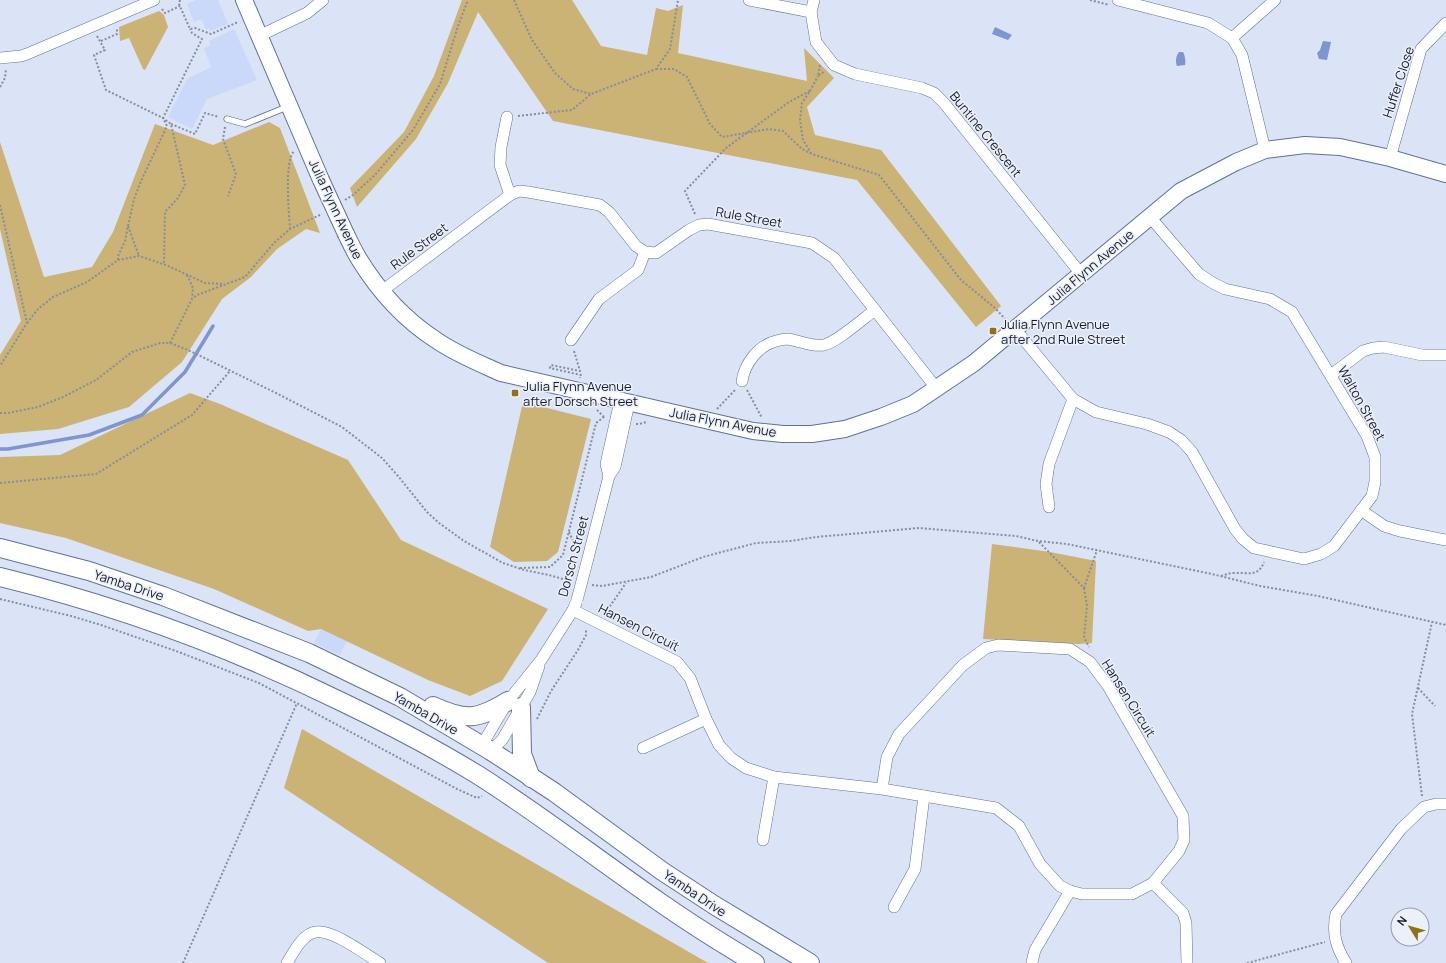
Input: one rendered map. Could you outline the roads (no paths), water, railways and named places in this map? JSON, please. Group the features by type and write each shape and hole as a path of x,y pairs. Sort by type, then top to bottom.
{"main road":[{"name":"Yamba Drive","path":"0,548 89,571 164,596 309,653 400,697 486,748 566,801 662,870 714,905 810,963"},
{"path":"0,577 31,584"},
{"path":"0,584 31,584"},
{"name":"Yamba Drive","path":"31,584 107,606 231,650 390,725 472,772 547,822 662,904 755,963"},
{"path":"400,697 426,702 452,715 465,717 476,716 515,704 522,754 531,778"},
{"path":"472,772 486,748"}],"street":[{"path":"0,58 21,56 40,50 154,0"},
{"name":"Julia Flynn Avenue","path":"244,0 321,180 346,234 359,259 382,291 405,316 435,340 465,357 501,373 753,431 780,434 819,433 845,429 913,404 974,363 1182,191 1236,162 1265,150 1305,145 1340,147 1390,158 1446,174"},
{"path":"259,36 307,13 323,0"},
{"path":"749,0 811,12"},
{"name":"Buntine Crescent","path":"814,0 811,12 816,42 834,65 855,74 922,88 934,93 944,102 1081,274"},
{"path":"1232,38 1274,0"},
{"path":"1115,3 1208,23 1232,38 1242,55 1265,150"},
{"name":"Huffer Close","path":"1390,158 1421,49 1446,23"},
{"path":"507,117 501,147 500,165 510,195"},
{"name":"Rule Street","path":"382,291 510,195 519,191 600,204 610,212 636,246 645,252 656,252 689,230 699,225 708,224 812,243 834,258 937,389"},
{"name":"Walton Street","path":"1015,329 1073,399 1096,412 1147,424 1169,432 1181,440 1192,452 1235,529 1243,539 1254,548 1304,559 1321,554 1334,546 1372,496 1376,482 1375,457 1367,436 1292,312 1270,299 1225,289 1213,283 1200,274 1150,217"},
{"path":"571,340 599,299 638,270 645,252"},
{"path":"742,381 743,374 753,355 768,344 786,339 810,345 824,345 833,341 875,310"},
{"path":"1331,375 1363,351 1373,348 1384,347 1422,355 1446,355"},
{"path":"1049,507 1046,484 1048,464 1073,399"},
{"name":"Dorsch Street","path":"486,748 500,743 515,704 530,692 541,660 575,605 609,476 606,464 625,402"},
{"path":"1361,510 1384,526 1400,531 1446,540"},
{"name":"Hansen Circuit","path":"575,605 677,662 690,678 706,719 719,745 731,758 746,768 774,777 882,789 996,808 1019,826 1040,864 1060,886 1070,891 1082,894 1132,894 1153,882 1179,851 1184,840 1183,816 1108,686 1090,662 1070,650 998,645 986,648 963,665 899,734 887,756 882,789"},
{"path":"643,748 706,719"},
{"path":"763,840 774,777"},
{"path":"894,907 915,869 924,796"},
{"path":"1346,963 1338,950 1334,926 1336,914 1401,829 1424,807 1436,804 1446,804"},
{"path":"1153,882 1182,913 1186,923 1187,963"},
{"path":"1032,962 1035,950 1070,891"},
{"path":"287,963 297,946 307,936 315,932 326,933 340,938 380,963"}],"lane":[{"path":"227,119 245,124 290,106"}],"water":[{"path":"995,27 1012,35 1008,40 992,34"},
{"path":"1323,41 1331,42 1327,60 1319,59 1317,53 1320,50"},
{"path":"1179,52 1184,53 1185,65 1177,66 1176,59"}],"waterway":[{"path":"0,449 8,449 89,435 142,415 185,372 213,326"}],"place":[{"name":"Julia Flynn Avenue after 2nd Rule Street","path":"993,331"},
{"name":"Julia Flynn Avenue after Dorsch Street","path":"515,393"}]}
